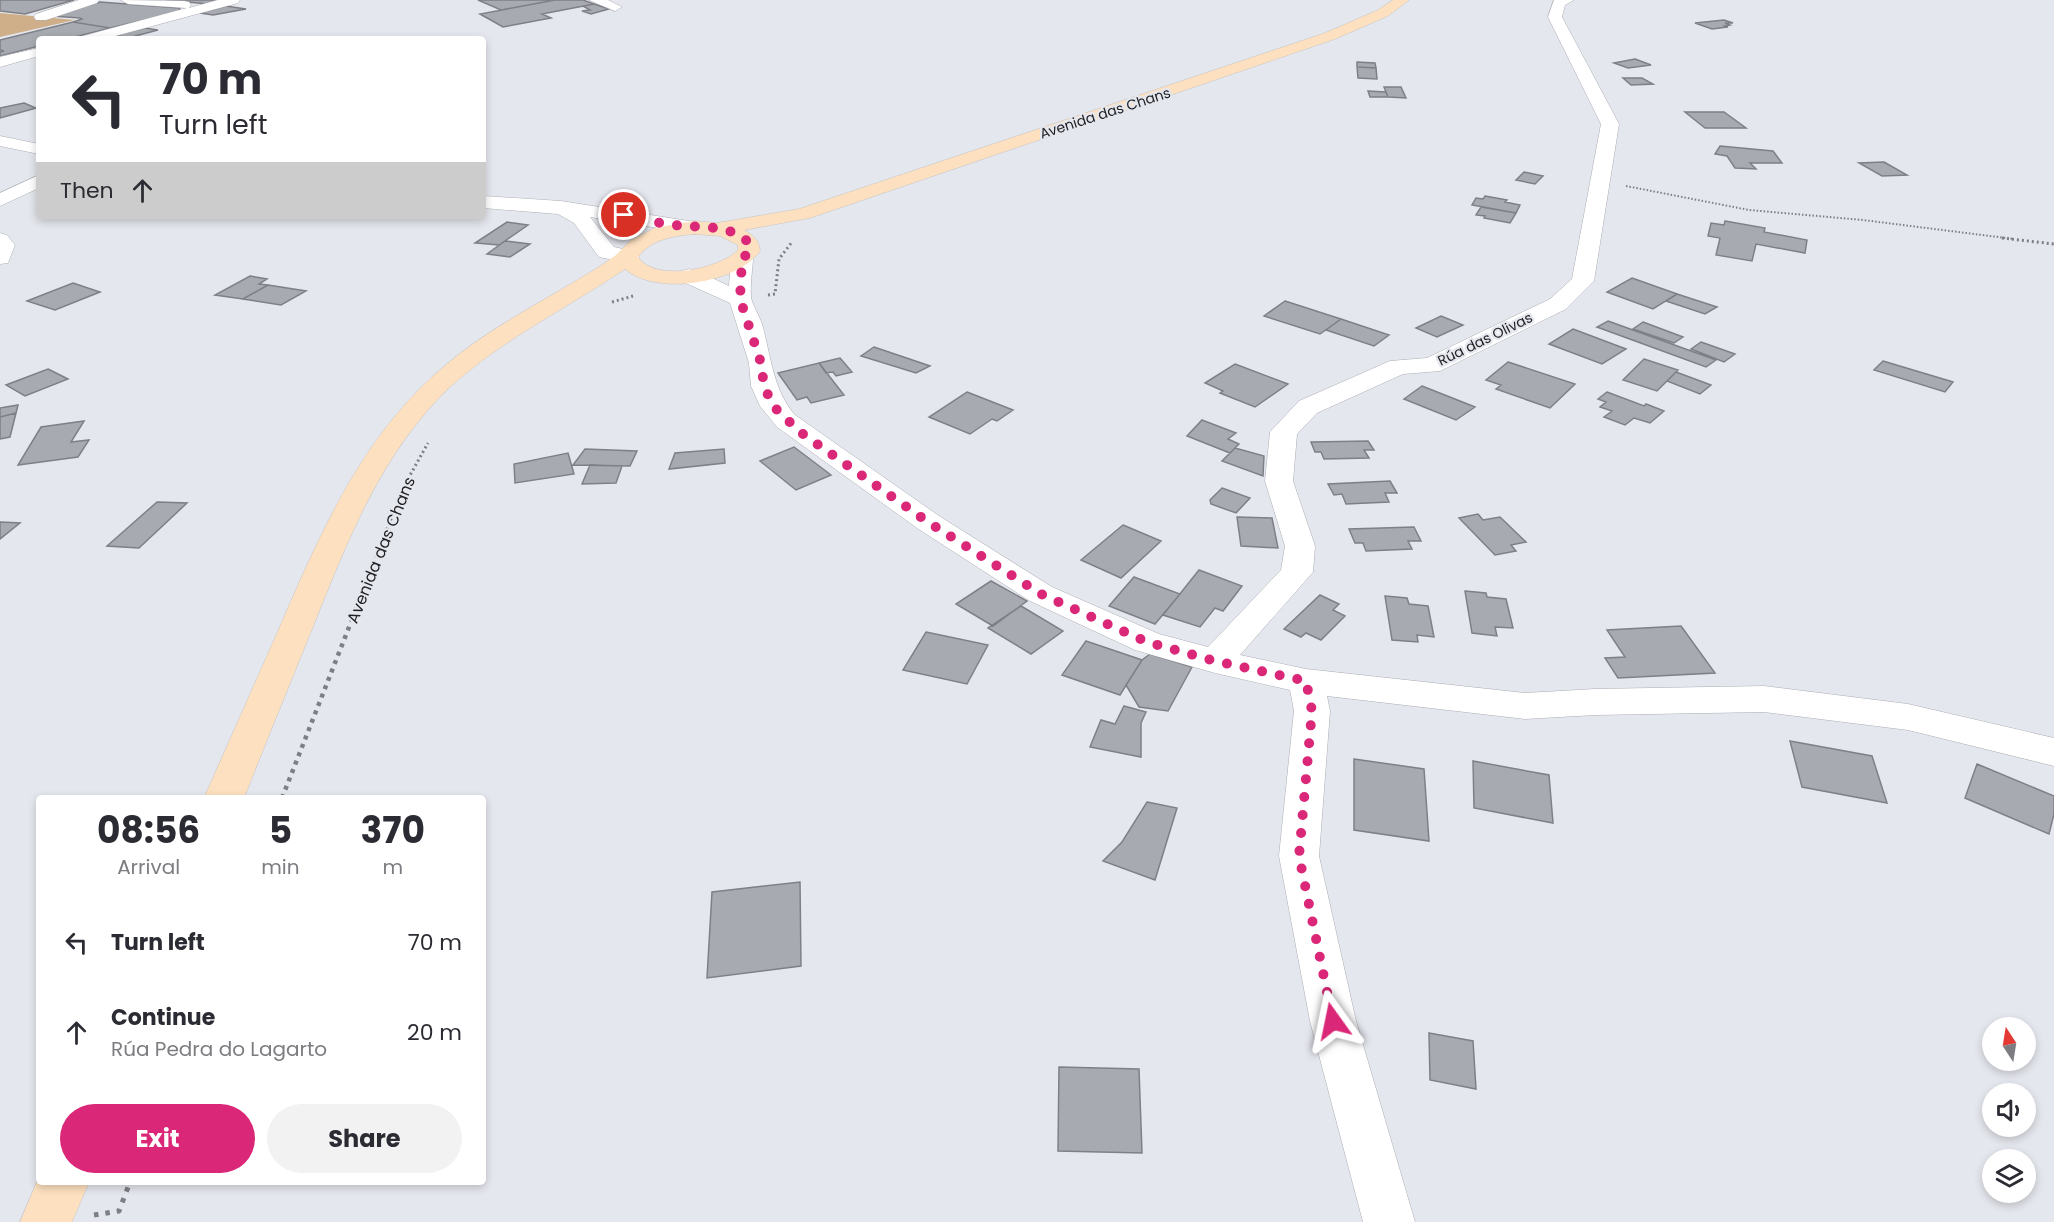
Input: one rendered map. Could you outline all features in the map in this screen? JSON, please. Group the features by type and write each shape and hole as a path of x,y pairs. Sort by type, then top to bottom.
{"main road":[{"name":"Avenida das Chans","path":"225,795 337,530 365,475 393,434 443,380 515,328 557,305 634,250 668,231 695,228 717,229 803,214 1320,40 1368,20 1402,0"},
{"name":"Avenida das Chans","path":"557,305 622,284 710,273 729,267 803,214"},
{"name":"Avenida das Chans","path":"717,229 742,236 749,243 746,254"},
{"name":"Avenida das Chans","path":"634,250 635,268 648,274 678,277"},
{"path":"46,1222 62,1185"}],"street":[{"path":"41,17 92,0"},
{"path":"128,0 207,7"},
{"path":"99,36 233,0"},
{"path":"596,0 615,7"},
{"name":"Rúa das Olivas","path":"1215,661 1297,572 1300,546 1279,481 1284,432 1308,407 1399,366 1431,366 1558,304 1583,281 1602,182 1610,124 1555,16 1559,3 1567,0"},
{"path":"0,62 36,53"},
{"path":"0,141 36,148"},
{"path":"0,200 36,182"},
{"path":"486,202 561,207 695,228"},
{"path":"561,207 581,219 607,252 634,250 622,224 596,212"},
{"path":"0,239 4,245 0,258"},
{"path":"746,254 740,299 758,352 764,386 773,406 800,432 928,522 1041,594 1147,642 1215,661 1306,681 1525,706 1595,702 1764,699 1908,717 2054,752"},
{"path":"678,277 740,299"},
{"path":"1306,681 1312,711 1299,856 1333,1021 1389,1222"}],"path":[{"path":"1602,182 1749,210 1863,220 2054,244"},
{"path":"608,303 635,296"},
{"name":"Avenida das Chans","path":"283,795 404,486 433,435"}],"shaded area":[{"path":"0,13 75,20 0,37"}],"building":[{"path":"0,0 74,0 25,14 0,11"},
{"path":"166,0 221,0 208,4"},
{"path":"478,0 555,0 501,10"},
{"path":"555,0 583,0 594,4 542,14 551,18 503,27 480,14"},
{"path":"100,2 180,8 178,12 110,28 73,22 82,19 80,18 51,16"},
{"path":"594,4 609,9 591,14 582,11 590,10 583,6"},
{"path":"226,6 246,9 213,15 200,13"},
{"path":"1724,20 1733,23 1725,23 1730,25 1725,26 1728,27 1712,29 1695,23"},
{"path":"73,22 110,28 79,36 36,36 36,47 0,56 0,52 4,51 0,50 0,40"},
{"path":"145,28 158,30 136,36 115,35"},
{"path":"1635,59 1651,65 1628,68 1614,63"},
{"path":"1357,62 1375,63 1376,68 1357,67"},
{"path":"1357,67 1376,68 1377,79 1358,78"},
{"path":"1623,78 1642,78 1653,84 1631,85"},
{"path":"1384,87 1401,87 1406,98 1388,97"},
{"path":"1368,91 1386,92 1388,97 1370,97"},
{"path":"24,103 36,108 0,118 0,108"},
{"path":"1685,112 1724,112 1746,128 1705,128"},
{"path":"1720,146 1773,151 1782,163 1750,163 1756,169 1735,168 1727,156 1715,154"},
{"path":"1884,162 1907,175 1882,176 1859,163"},
{"path":"1524,172 1543,176 1535,184 1516,180"},
{"path":"1485,196 1520,205 1516,213 1472,205 1476,198 1483,199"},
{"path":"1481,207 1516,213 1510,223 1476,215"},
{"path":"1725,221 1765,228 1764,232 1807,240 1805,253 1756,244 1752,261 1716,255 1720,238 1708,236 1711,223 1724,225"},
{"path":"507,222 528,225 499,245 475,243"},
{"path":"505,241 530,244 510,257 487,254"},
{"path":"250,276 267,279 259,284 268,285 243,299 215,295"},
{"path":"1632,278 1677,294 1653,309 1607,292"},
{"path":"73,283 100,292 55,310 27,301"},
{"path":"268,285 306,291 281,305 243,299"},
{"path":"1677,294 1717,307 1705,314 1666,301"},
{"path":"1285,301 1341,319 1320,334 1264,316"},
{"path":"1441,316 1463,325 1437,337 1416,328"},
{"path":"1341,319 1389,335 1374,346 1326,330"},
{"path":"1608,321 1716,360 1706,367 1597,327"},
{"path":"1643,322 1683,337 1674,343 1633,329"},
{"path":"1573,329 1626,349 1602,364 1549,344"},
{"path":"1701,342 1735,354 1724,362 1691,349"},
{"path":"874,347 930,366 916,373 861,356"},
{"path":"840,358 852,372 836,376 833,372 826,373 819,363"},
{"path":"1644,359 1678,370 1657,391 1623,380"},
{"path":"1883,361 1953,382 1945,392 1874,370"},
{"path":"1508,362 1575,384 1550,408 1496,389 1501,385 1486,380"},
{"path":"819,363 844,395 811,403 807,397 797,400 778,373"},
{"path":"1235,364 1288,384 1255,407 1220,393 1223,391 1205,383"},
{"path":"48,369 68,379 25,396 6,385"},
{"path":"1676,372 1711,385 1700,394 1667,381"},
{"path":"1422,386 1475,407 1456,420 1404,399"},
{"path":"967,392 1013,410 997,421 992,419 970,434 929,417"},
{"path":"1607,392 1664,411 1650,423 1634,418 1625,425 1604,417 1612,411 1600,407 1606,402 1598,399"},
{"path":"18,405 16,413 0,417 0,408"},
{"path":"16,413 10,437 0,439 0,417"},
{"path":"1202,420 1236,433 1228,439 1239,444 1230,453 1187,436"},
{"path":"84,421 71,442 89,440 78,457 18,465 41,427"},
{"path":"1368,441 1374,450 1364,450 1369,458 1324,459 1321,452 1315,452 1311,442"},
{"path":"794,447 831,475 796,490 760,461"},
{"path":"1235,448 1264,456 1263,476 1222,461"},
{"path":"585,449 637,451 630,466 573,465"},
{"path":"724,449 725,463 669,469 675,453"},
{"path":"568,453 574,474 515,483 514,464"},
{"path":"590,465 622,466 616,483 582,484"},
{"path":"1390,481 1397,493 1385,493 1389,502 1346,504 1342,494 1334,495 1328,484"},
{"path":"1222,488 1250,498 1236,513 1211,504 1210,500"},
{"path":"157,502 187,503 139,548 107,546"},
{"path":"1478,514 1483,520 1500,517 1526,542 1511,545 1516,551 1495,555 1459,518"},
{"path":"1237,517 1272,518 1278,548 1241,546"},
{"path":"0,522 20,523 0,539"},
{"path":"1123,525 1161,541 1121,578 1081,560"},
{"path":"1414,527 1421,541 1408,541 1412,549 1366,551 1363,543 1355,543 1349,529"},
{"path":"1199,570 1242,586 1223,611 1215,608 1200,627 1163,615"},
{"path":"1134,577 1180,594 1155,624 1109,606"},
{"path":"991,581 1027,601 993,626 956,604"},
{"path":"1465,591 1486,593 1487,597 1506,599 1513,628 1495,627 1497,636 1472,633"},
{"path":"1320,595 1339,604 1333,610 1345,616 1321,640 1306,633 1301,637 1284,629"},
{"path":"1385,596 1407,598 1409,604 1428,606 1434,637 1417,635 1418,642 1392,640"},
{"path":"1021,606 1063,631 1031,654 988,628"},
{"path":"1681,626 1715,673 1618,678 1605,658 1625,657 1607,630"},
{"path":"926,632 988,645 967,684 903,670"},
{"path":"1086,641 1142,660 1120,695 1062,675"},
{"path":"1150,654 1192,667 1168,711 1139,707 1126,685 1142,660"},
{"path":"1124,706 1146,712 1141,723 1141,757 1090,747 1101,720 1115,724"},
{"path":"1790,741 1872,756 1887,803 1802,787"},
{"path":"1354,759 1424,769 1429,841 1354,830"},
{"path":"1473,761 1549,775 1553,823 1474,808"},
{"path":"1977,764 2054,796 2054,814 2049,834 1965,798"},
{"path":"1147,802 1177,808 1155,880 1103,861 1122,842"},
{"path":"800,882 801,966 707,978 712,892"},
{"path":"1429,1033 1473,1041 1476,1089 1430,1080"},
{"path":"1059,1067 1139,1069 1142,1153 1058,1151"}],"route":[{"path":"624,215 665,224 728,231 742,236 749,243 749,251 742,260 740,299 747,314 761,363 764,386 773,406 800,432 928,522 1041,594 1147,642 1215,661 1306,681 1312,711 1299,856 1333,1021"}]}
